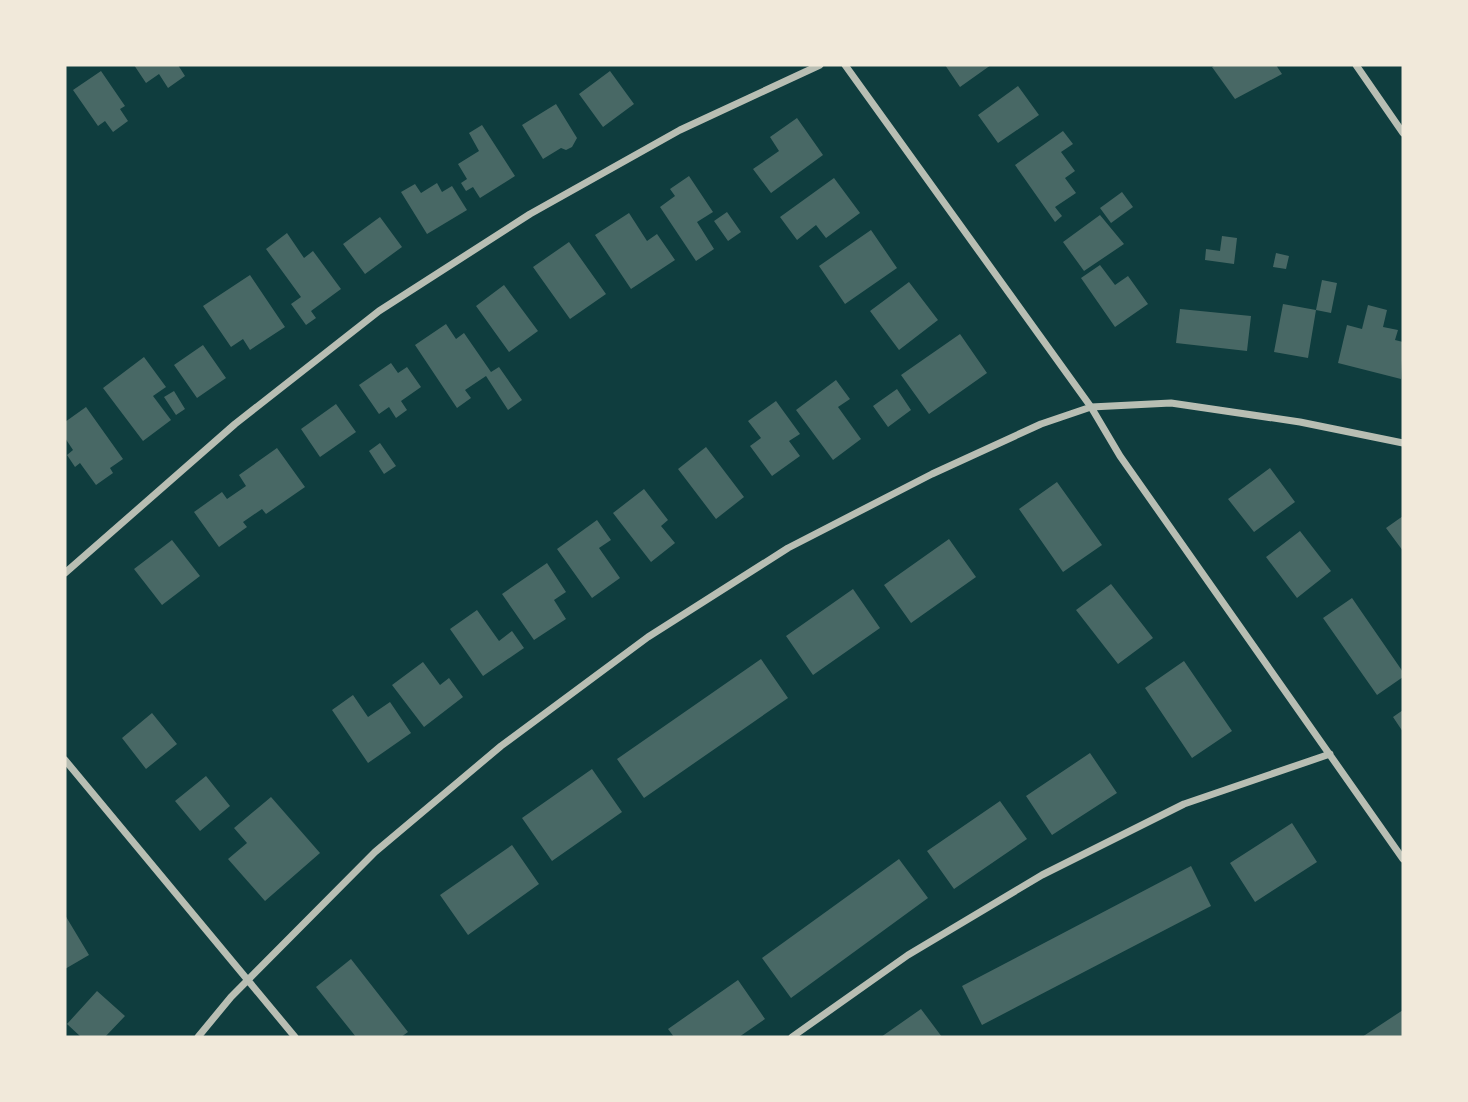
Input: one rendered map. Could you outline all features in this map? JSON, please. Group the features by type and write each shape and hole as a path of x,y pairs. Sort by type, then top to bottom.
{"street":[{"path":"65,573 235,424 379,311 530,214 680,130 820,65"},
{"path":"845,65 1091,407 1120,456 1403,859"},
{"path":"1356,65 1403,133"},
{"path":"198,1037 248,979 375,852 501,746 648,638 788,548 932,474 1041,424 1091,407 1171,403 1300,422 1403,443"},
{"path":"792,1037 908,955 1042,875 1184,804 1330,754"},
{"path":"65,760 295,1037"}],"building":[{"path":"134,65 178,65 185,76 168,88 159,74 146,83"},
{"path":"945,65 991,65 960,87"},
{"path":"1276,65 1282,74 1235,99 1212,67"},
{"path":"101,71 125,106 120,109 128,121 113,132 105,121 98,126 73,90"},
{"path":"610,71 634,104 603,127 579,94"},
{"path":"1018,86 1039,115 998,143 978,115"},
{"path":"556,104 577,138 572,147 566,150 561,148 543,159 522,125"},
{"path":"797,118 823,155 771,193 753,169 779,151 770,137"},
{"path":"482,125 515,176 480,198 473,187 466,191 461,183 467,179 458,164 479,151 469,133"},
{"path":"1063,131 1073,144 1061,152 1075,171 1065,178 1076,193 1055,207 1062,216 1055,222 1015,165"},
{"path":"689,176 713,212 697,222 714,249 696,261 660,207 675,196 670,189"},
{"path":"834,178 860,213 826,238 816,225 797,240 780,217"},
{"path":"437,183 442,192 452,186 467,210 427,234 401,192 415,184 421,193"},
{"path":"1122,192 1133,207 1111,223 1100,208"},
{"path":"727,212 741,232 728,241 714,221"},
{"path":"629,213 647,241 657,234 675,260 631,289 595,235"},
{"path":"1100,215 1124,244 1084,271 1063,242"},
{"path":"380,217 402,247 365,274 343,244"},
{"path":"871,230 897,268 845,304 819,266"},
{"path":"287,233 304,258 313,251 341,289 311,311 316,318 306,325 291,304 301,297 266,249"},
{"path":"1222,236 1237,238 1234,264 1205,260 1206,249 1220,251"},
{"path":"569,242 606,294 570,319 533,267"},
{"path":"1276,253 1289,256 1286,269 1273,267"},
{"path":"1100,265 1115,285 1128,276 1148,304 1115,327 1081,278"},
{"path":"250,275 285,327 250,350 243,339 231,347 203,306"},
{"path":"1322,280 1337,283 1331,313 1316,310"},
{"path":"909,282 938,320 899,350 870,311"},
{"path":"504,285 538,331 509,352 476,306"},
{"path":"1283,304 1316,310 1308,358 1274,352"},
{"path":"1368,305 1387,310 1383,327 1398,330 1395,340 1403,342 1401,379 1338,363 1347,325 1362,329"},
{"path":"1180,309 1251,316 1247,351 1176,343"},
{"path":"446,324 456,339 464,333 491,372 499,367 522,400 508,410 486,376 465,390 471,398 457,408 415,345"},
{"path":"960,334 987,373 929,414 901,375"},
{"path":"203,345 226,378 197,398 174,365"},
{"path":"144,357 166,387 153,396 171,420 143,441 103,388"},
{"path":"391,363 398,373 407,367 421,387 401,401 407,410 396,418 389,407 379,414 359,385"},
{"path":"836,380 850,399 838,407 861,439 833,460 796,410"},
{"path":"897,389 911,410 888,427 873,406"},
{"path":"174,391 185,409 176,415 164,397"},
{"path":"776,401 800,434 789,441 800,456 772,476 750,446 761,438 748,421"},
{"path":"336,404 356,432 320,457 301,429"},
{"path":"86,407 123,459 110,468 113,473 96,485 80,463 75,467 67,455 73,450 65,438 65,422"},
{"path":"380,443 396,466 384,474 369,451"},
{"path":"706,447 744,497 716,519 678,469"},
{"path":"277,448 305,487 266,514 262,509 243,522 247,527 219,547 194,512 222,492 227,499 246,486 239,475"},
{"path":"1270,468 1295,502 1254,532 1228,499"},
{"path":"1057,482 1102,545 1063,572 1019,509"},
{"path":"644,489 668,520 661,526 675,543 651,562 613,513"},
{"path":"1403,516 1403,551 1386,528"},
{"path":"597,520 611,540 599,548 620,578 592,598 557,549"},
{"path":"1300,531 1331,571 1297,598 1266,557"},
{"path":"949,539 976,577 911,623 884,585"},
{"path":"172,540 200,576 162,605 134,569"},
{"path":"547,563 566,592 554,600 566,619 534,640 502,594"},
{"path":"1111,584 1153,638 1118,664 1076,610"},
{"path":"853,589 880,628 813,675 786,636"},
{"path":"1352,598 1403,672 1403,677 1377,695 1323,618"},
{"path":"477,610 499,641 512,631 524,648 483,676 450,629"},
{"path":"761,659 788,698 644,798 617,759"},
{"path":"1184,661 1232,731 1192,758 1145,688"},
{"path":"423,662 440,685 449,678 463,697 424,727 392,685"},
{"path":"353,695 368,717 390,702 411,733 368,763 332,710"},
{"path":"1403,710 1403,732 1393,717"},
{"path":"152,713 177,744 146,769 122,738"},
{"path":"1090,753 1117,793 1052,835 1026,796"},
{"path":"592,769 622,812 552,861 522,818"},
{"path":"206,776 230,806 200,831 175,801"},
{"path":"271,797 320,853 265,901 228,859 247,843 234,828"},
{"path":"1000,801 1027,839 954,889 927,851"},
{"path":"1292,823 1317,862 1255,902 1230,863"},
{"path":"512,845 539,884 468,935 440,895"},
{"path":"899,859 928,898 791,998 762,958"},
{"path":"1191,866 1211,906 982,1025 962,986"},
{"path":"65,915 89,955 65,969"},
{"path":"351,959 408,1032 401,1037 356,1037 316,987"},
{"path":"738,980 765,1019 739,1037 674,1037 668,1029"},
{"path":"97,991 125,1016 105,1037 81,1037 67,1024"},
{"path":"921,1009 942,1037 881,1037"},
{"path":"1403,1010 1403,1037 1362,1037"}]}
